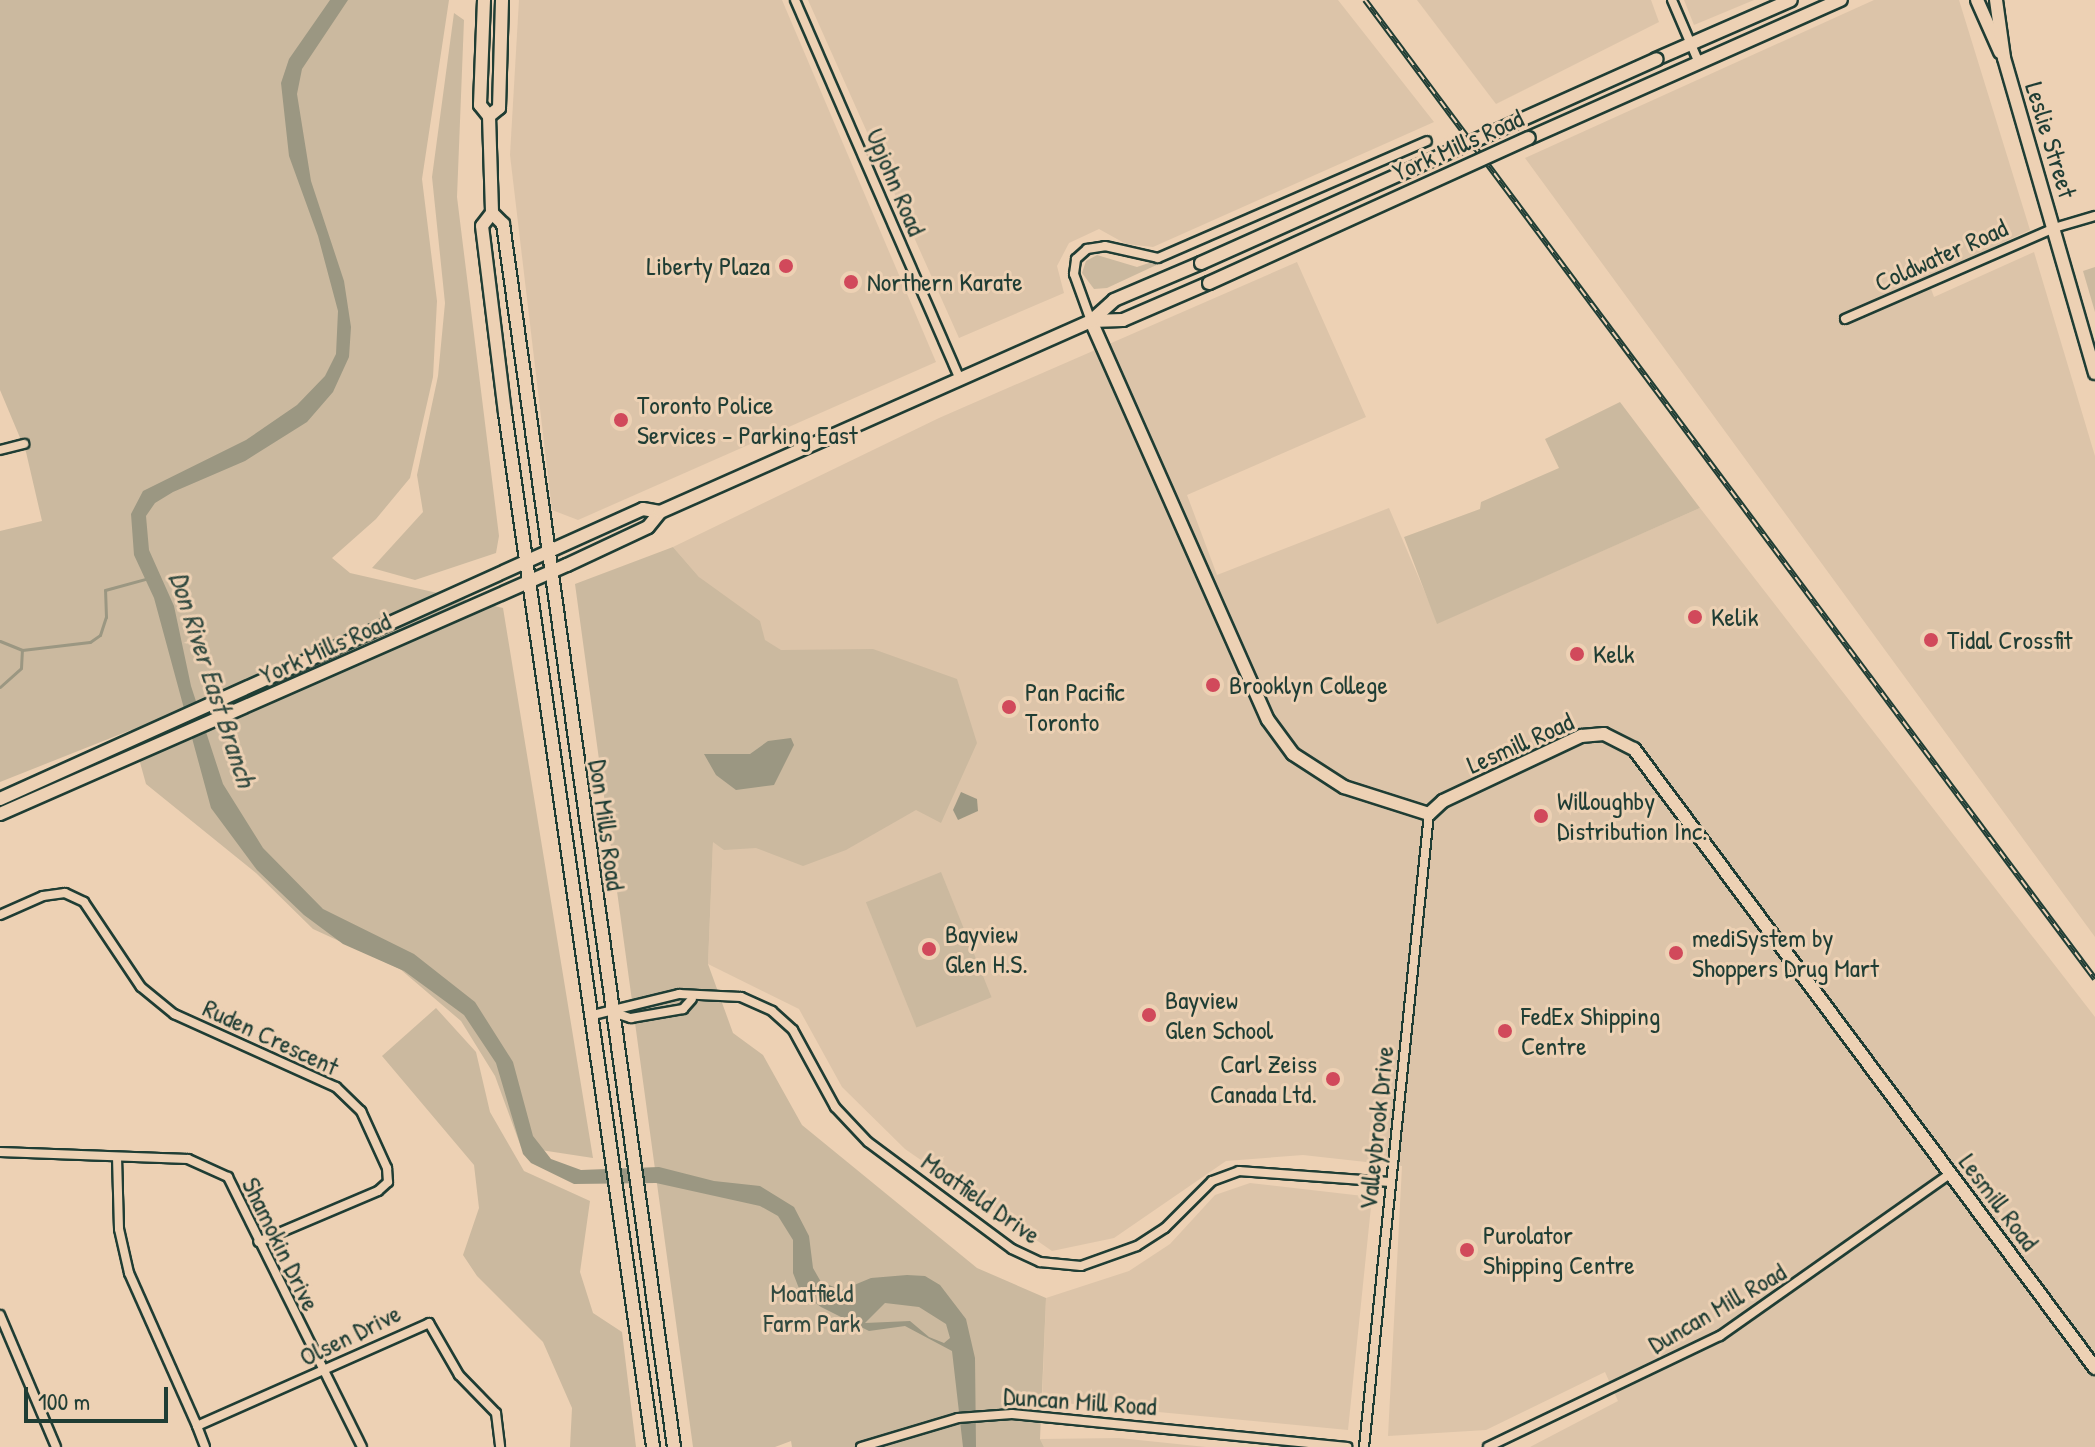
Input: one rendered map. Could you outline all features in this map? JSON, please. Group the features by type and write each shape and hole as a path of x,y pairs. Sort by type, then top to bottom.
{"main road":[{"name":"Don Mills Road","path":"484,0 480,105 489,116 492,213 482,226 653,1447"},
{"name":"Don Mills Road","path":"489,116 499,108 502,0"},
{"name":"York Mills Road","path":"0,814 648,527 660,512 1091,321 1114,300 1791,0"},
{"name":"York Mills Road","path":"1091,321 1123,320 1841,0"},
{"name":"Leslie Street","path":"1977,0 2004,58"},
{"name":"Leslie Street","path":"1996,0 2004,58 2095,373"},
{"name":"Don Mills Road","path":"492,213 503,224 549,572 674,1447"},
{"path":"489,282 510,279"},
{"path":"1091,321 1280,738 1324,777 1429,814"},
{"path":"503,388 525,387"},
{"name":"York Mills Road","path":"0,799 643,509 660,512"},
{"name":"Lesmill Road","path":"1429,814 1443,801 1581,736 1604,734 1634,749 2095,1368"}],"street":[{"name":"Upjohn Road","path":"795,0 960,379"},
{"path":"1672,0 1699,63"},
{"name":"York Mills Road","path":"1091,321 1074,274 1076,259 1087,249 1105,246 1158,258 1427,141"},
{"name":"Coldwater Road","path":"1845,319 2054,228 2095,216"},
{"path":"0,450 24,444"},
{"name":"Valleybrook Drive","path":"1364,1447 1429,814"},
{"name":"Ruden Crescent","path":"0,915 43,896 65,893 84,902 141,987 174,1014 336,1087 361,1111 387,1168 388,1182 378,1191 258,1242"},
{"name":"Moatfield Drive","path":"593,1015 679,994 692,999 741,997 779,1016 805,1049 835,1107 859,1134 1012,1249 1040,1262 1081,1266 1137,1246 1165,1228 1212,1181 1239,1171 1390,1182"},
{"name":"Moatfield Drive","path":"612,1011 631,1018 683,1009 692,999"},
{"name":"Shamokin Drive","path":"0,1152 188,1159 228,1177 321,1372 362,1447"},
{"path":"117,1157 119,1229 129,1273 205,1447"},
{"name":"Duncan Mill Road","path":"1488,1447 1720,1336 1950,1174"},
{"path":"0,1315 56,1447"},
{"name":"Olsen Drive","path":"197,1426 429,1323 459,1375 496,1413 500,1447"},
{"name":"Duncan Mill Road","path":"861,1447 932,1424 1012,1414 1347,1447"}],"shaded area":[{"name":"Don River East Branch","path":"330,0 348,0 302,69 297,94 311,181 344,281 351,327 349,357 333,392 307,422 245,461 173,492 155,503 146,516 149,550 174,606 191,686 223,784 263,848 323,909 414,954 475,1002 513,1062 533,1136 551,1159 581,1170 659,1167 714,1181 760,1186 794,1207 809,1236 813,1268 821,1282 842,1290 871,1278 907,1275 925,1276 940,1285 966,1319 975,1358 976,1447 963,1447 952,1351 905,1326 869,1331 821,1307 800,1291 793,1273 793,1240 778,1216 760,1206 656,1183 574,1184 531,1163 523,1154 496,1063 464,1015 404,971 343,944 304,915 257,870 211,808 154,598 134,555 131,514 143,491 246,440 297,405 325,376 336,354 338,311 318,236 289,156 281,83 289,59","holes":["885,1303 919,1307 946,1324 950,1338 944,1343 929,1337 910,1321 865,1323"]},
{"path":"519,0 782,0 936,362 578,520 552,510 510,155"},
{"path":"808,0 1338,0 1434,122 1153,247 1126,244 1099,229 1069,243 1057,266 1064,293 959,338"},
{"path":"1417,0 1651,0 1659,22 1496,104"},
{"path":"1684,0 1754,0 1694,25"},
{"path":"1874,0 1959,0 2030,230 1927,278 1934,297 2034,252 2095,456 2095,937 1525,158"},
{"path":"1297,262 1366,417 1187,495 1217,575 1389,508 1438,623 1700,508 2095,1017 2095,1447 1530,1447 1618,1401 1605,1372 1486,1430 1388,1436 1402,1166 1303,1155 1226,1161 1114,1238 1052,1251 905,1149 842,1087 799,1009 708,964 713,842 767,656 673,547 939,418"},
{"path":"791,738 794,745 774,785 736,790 716,775 704,754 750,754 768,741"},
{"path":"961,792 977,799 978,811 958,820 953,810"},
{"path":"1250,1183 1372,1197 1348,1430 1042,1401 1046,1298 1129,1271 1170,1244 1215,1195"},
{"path":"1119,1438 1206,1447 1044,1447 1040,1439"}],"green space":[{"path":"0,0 449,0 422,179 437,301 433,377 410,478 376,519 332,558 350,573 503,608 593,1158 521,1147 495,1076 461,1021 400,969 313,929 256,873 146,784 131,730 0,782 0,531 42,521 26,452 0,390"},
{"path":"454,13 464,20 457,197 499,536 496,553 415,580 372,568 423,512 417,475 438,376 445,303 432,177"},
{"path":"1193,248 1107,288 1094,289 1082,273 1086,261 1097,255 1137,267"},
{"path":"2095,267 2095,312 2083,271"},
{"path":"1620,402 1700,508 1437,624 1404,537 1480,509 1481,502 1559,468 1545,439"},
{"name":"Moatfield Farm Park","path":"673,547 699,577 760,621 765,640 781,650 873,649 957,679 977,743 941,823 916,810 846,850 803,866 756,848 724,850 713,842 708,964 733,1033 763,1055 802,1125 977,1268 1046,1298 1040,1439 1044,1447 792,1447 791,1441 775,1447 693,1447 575,584"},
{"name":"Bayview Glen H.S.","path":"941,872 992,997 916,1028 866,902"},
{"path":"436,1008 476,1052 490,1112 524,1171 590,1201 580,1272 593,1313 622,1332 636,1447 570,1447 572,1408 543,1342 477,1276 463,1255 479,1208 474,1165 382,1056"}],"waterway":[{"path":"0,641 22,650 90,642 100,635 106,617 105,590 149,578"},
{"path":"0,687 21,668 22,650"}],"railway":[{"path":"1365,0 2095,979"}],"place":[{"name":"Liberty Plaza","path":"786,266"},
{"name":"Northern Karate","path":"851,282"},
{"name":"Toronto Police Services - Parking East","path":"621,420"},
{"name":"Kelik","path":"1695,617"},
{"name":"Tidal Crossfit","path":"1931,640"},
{"name":"Kelk","path":"1577,654"},
{"name":"Brooklyn College","path":"1213,685"},
{"name":"Pan Pacific Toronto","path":"1009,707"},
{"name":"Willoughby Distribution Inc.","path":"1541,816"},
{"name":"Bayview Glen H.S.","path":"929,949"},
{"name":"mediSystem by Shoppers Drug Mart","path":"1676,953"},
{"name":"Bayview Glen School","path":"1149,1015"},
{"name":"FedEx Shipping Centre","path":"1505,1031"},
{"name":"Carl Zeiss Canada Ltd.","path":"1333,1079"},
{"name":"Purolator Shipping Centre","path":"1467,1250"}]}
